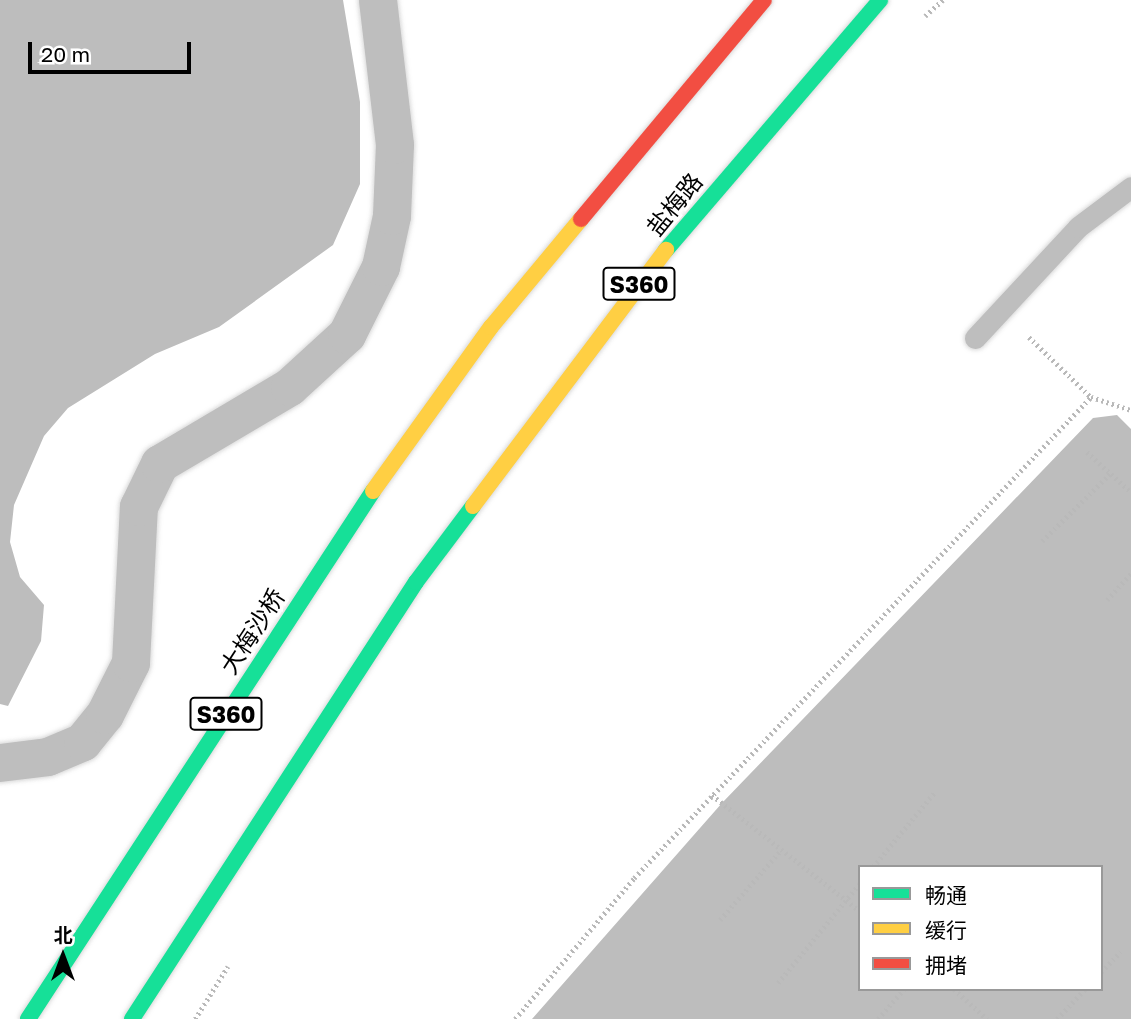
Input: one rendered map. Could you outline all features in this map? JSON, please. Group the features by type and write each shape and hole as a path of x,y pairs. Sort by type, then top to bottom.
{"main road":[{"name":"大梅沙桥","path":"28,1019 342,534 491,327 764,0"},
{"name":"盐梅路","path":"132,1019 416,582 686,223 880,0"}],"street":[{"path":"0,764 48,757 83,742 105,715 131,663 139,507 160,464 290,387 347,335 380,267 392,216 395,145 378,0"}],"lane":[{"path":"975,338 1078,227 1131,187"}],"path":[{"path":"919,22 943,0"},
{"path":"1000,309 1091,397 1131,410"},
{"path":"515,1019 712,795 1091,397"},
{"path":"1087,452 1131,492"},
{"path":"1042,541 1111,473"},
{"path":"1107,600 1131,573"},
{"path":"875,865 934,793"},
{"path":"712,795 858,909"},
{"path":"720,920 781,850"},
{"path":"778,983 858,885"},
{"path":"1103,970 1120,953"},
{"path":"195,1019 232,960"},
{"path":"878,1019 902,991"},
{"path":"956,991 987,1019"},
{"path":"1057,1019 1083,991"}],"shaded area":[{"path":"0,0 343,0 360,102 360,184 333,245 219,327 155,354 68,408 44,436 14,505 10,542 20,577 44,605 41,641 8,706 0,704"},
{"path":"1117,415 1131,429 1131,1019 532,1019 722,803 1093,418"}],"traffic: fast":[{"path":"666,250 880,0"},
{"path":"28,1019 373,491"},
{"path":"132,1019 416,582 473,506"}],"traffic: slow":[{"path":"373,491 491,327 581,219"},
{"path":"473,506 666,250"}],"traffic: jam":[{"path":"581,219 764,0"}]}
